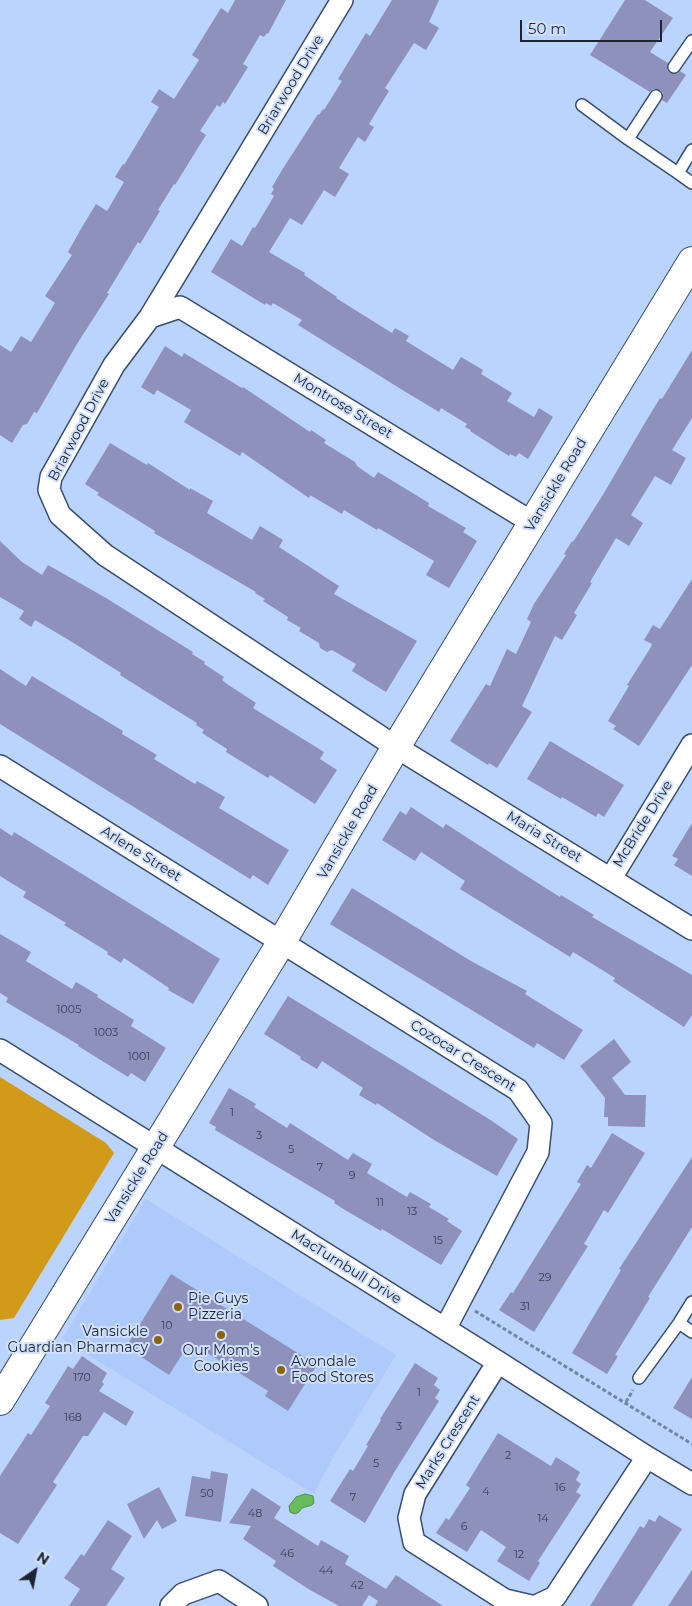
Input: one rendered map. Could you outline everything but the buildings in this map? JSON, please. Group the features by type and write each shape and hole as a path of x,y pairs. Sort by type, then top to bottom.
{"street":[{"name":"Briarwood Drive","path":"342,0 150,317 114,365 51,477 49,490 60,514 105,555 396,747"},
{"name":"Vansickle Road","path":"0,1401 281,943 396,747 692,261"},
{"name":"Montrose Street","path":"150,317 180,307 533,523"},
{"name":"McBride Drive","path":"611,878 692,745"},
{"name":"Maria Street","path":"396,747 692,929"},
{"name":"Arlene Street","path":"0,766 281,943"},
{"name":"Cozocar Crescent","path":"281,943 518,1090 541,1122 538,1152 445,1329"},
{"name":"MacTurnbull Drive","path":"0,1050 692,1484"},
{"name":"Marks Crescent","path":"498,1362 415,1494 410,1518 414,1542 505,1600 531,1606"},
{"path":"536,1606 555,1597 647,1457"},
{"path":"171,1606 182,1594 219,1581 257,1606"}],"lane":[{"path":"674,67 692,41"},
{"path":"628,138 656,96"},
{"path":"582,105 692,183"},
{"path":"678,173 692,150"},
{"path":"638,1378 679,1323 692,1302"},
{"path":"679,1323 692,1332"}],"path":[{"path":"459,1302 692,1444"}],"shaded area":[{"path":"0,1077 106,1143 114,1153 14,1318 0,1320"},
{"path":"146,1199 396,1355 331,1461 314,1494 62,1339"},
{"path":"305,1494 313,1496 314,1503 302,1508 295,1514 290,1512 289,1506 296,1497"}],"place":[{"name":"Pie Guys Pizzeria","path":"178,1307"},
{"name":"Our Mom's Cookies","path":"221,1335"},
{"name":"Vansickle Guardian Pharmacy","path":"158,1340"},
{"name":"Avondale Food Stores","path":"281,1370"}]}
